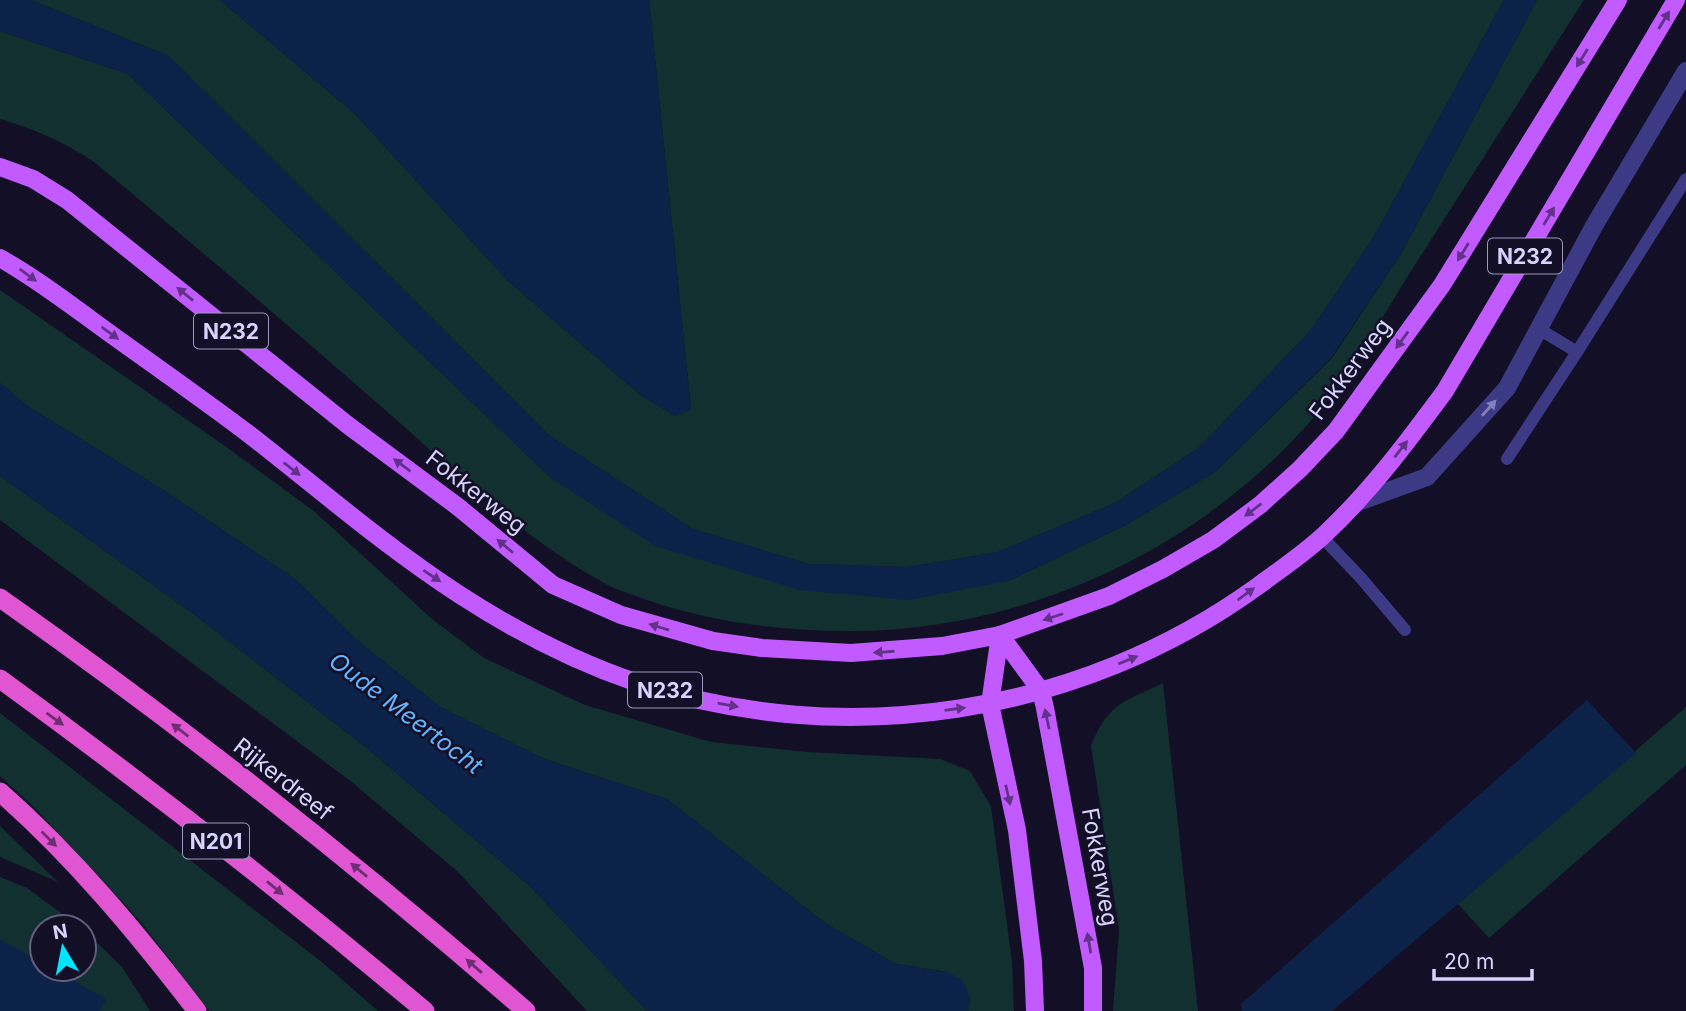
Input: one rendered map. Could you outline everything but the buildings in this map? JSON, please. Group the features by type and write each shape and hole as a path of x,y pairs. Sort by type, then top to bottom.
{"highway":[{"name":"Rijkerdreef","path":"0,598 238,774 443,939 526,1011"},
{"name":"N201","path":"0,679 103,754 248,866 425,1011"},
{"path":"0,792 64,853 101,894 145,943 197,1011"}],"main road":[{"name":"Fokkerweg","path":"0,167 33,178 67,200 338,417 457,506 553,585 646,623 713,641 806,652 886,652 942,646 1000,635 1081,608 1163,569 1213,540 1260,505 1300,469 1336,431 1442,285 1618,0"},
{"name":"N232","path":"0,258 114,336 246,433 422,569 519,631 567,654 635,682 676,694 778,713 867,717 929,713 990,704 1092,675 1189,631 1230,606 1322,537 1358,502 1446,391 1676,0"},
{"name":"Fokkerweg","path":"1000,635 1041,691 1093,968 1093,1011"},
{"path":"1000,635 990,704 1017,830 1033,961 1035,1011"}],"street":[{"path":"1358,502 1427,477 1507,388 1594,226 1686,71"}],"lane":[{"path":"1507,459 1686,179"},
{"path":"1539,329 1577,352"},
{"path":"1322,537 1362,578 1405,631"}],"green space":[{"path":"31,0 220,0 355,114 508,281 639,394 675,416 691,409 649,0 1504,0 1372,240 1311,330 1200,447 1115,503 998,552 908,567 808,564 693,529 550,436 169,56"},
{"path":"1537,0 1584,0 1353,364 1314,417 1269,464 1218,506 1164,543 1105,573 1044,598 981,616 916,627 824,631 744,624 666,606 604,583 545,545 490,502 276,315 94,162 49,137 0,119 0,31 128,74 551,478 800,590 1008,581 1126,525 1215,472 1332,358 1401,254"},
{"path":"0,290 225,446 315,512 432,619 484,658 585,705 711,742 807,752 940,759 970,771 991,806 1012,961 1014,1011 968,1011 970,998 947,972 896,964 825,923 667,799 544,759 440,707 357,640 295,579 165,491 26,405 0,383"},
{"path":"0,476 195,615 368,749 531,887 647,1011 587,1011 458,872 353,783 0,520"},
{"path":"1163,683 1198,1011 1113,1011 1119,930 1091,746 1111,712 1128,700"},
{"path":"1686,707 1686,765 1489,938 1458,904"},
{"path":"0,713 323,963 378,1011 209,1011 142,923 33,806 0,776"},
{"path":"0,826 58,882 0,857"},
{"path":"0,877 27,888 61,913 28,913 28,983 98,983 98,944 122,967 150,1011 0,1011"}],"water":[{"path":"0,0 31,0 169,56 550,436 693,529 808,564 908,567 998,552 1115,503 1200,447 1311,330 1372,240 1504,0 1537,0 1401,254 1331,358 1215,472 1126,525 1008,581 909,600 800,590 655,546 551,478 128,74 0,31"},
{"path":"220,0 649,0 691,410 675,416 639,394 508,281 355,114"},
{"name":"Oude Meertocht","path":"0,383 26,405 165,491 295,579 357,640 440,707 544,759 667,799 825,923 896,964 947,972 963,980 970,998 968,1011 647,1011 531,887 368,749 195,615 0,476"},
{"path":"1587,700 1636,753 1332,1011 1242,1011 1241,1004"},
{"path":"0,939 28,955 28,983 78,983 106,999 100,1011 0,1011"}]}
